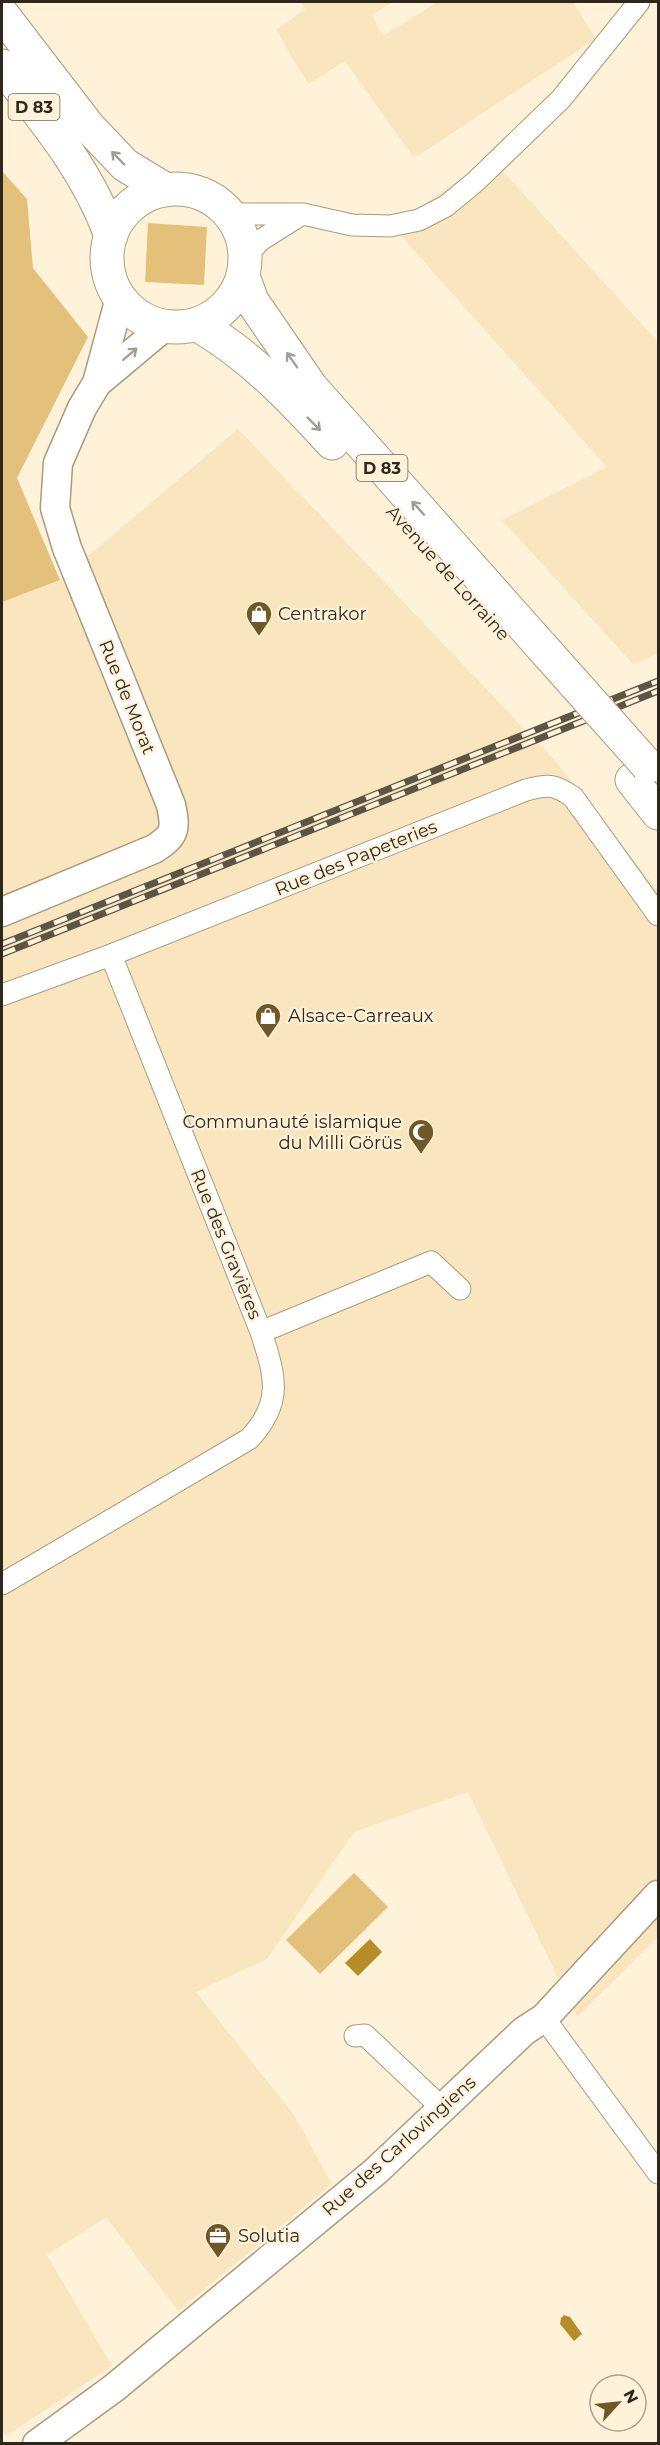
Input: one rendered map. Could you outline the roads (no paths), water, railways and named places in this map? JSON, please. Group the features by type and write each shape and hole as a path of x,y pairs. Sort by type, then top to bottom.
{"main road":[{"name":"D 83","path":"2,14 88,126 125,165 166,190"},
{"name":"D 83","path":"2,66 66,147 95,198 111,236"},
{"path":"166,190 190,190 211,199 229,214 240,234 244,266 233,297 217,314 181,325 148,321 132,312 120,298 110,279 107,257 111,236 119,219 132,205 148,195 166,190"},
{"name":"Avenue de Lorraine","path":"244,266 252,301 311,387 533,653"},
{"name":"Avenue de Lorraine","path":"181,325 220,337 242,354 317,427 646,775 658,813"}],"street":[{"path":"229,214 303,214 352,225 390,226 419,220 446,206 475,182 561,99 639,2"},
{"path":"244,266 269,234 303,214"},
{"name":"Rue de Morat","path":"2,912 154,849 168,840 174,831 171,805 67,548 55,508 58,462 82,408 97,383 120,298"},
{"name":"Rue de Morat","path":"97,383 181,325"},
{"name":"Rue des Papeteries","path":"2,995 111,955 526,790 543,786 557,786 573,797 658,915"},
{"name":"Rue des Gravières","path":"2,1584 249,1439 265,1423 274,1396 273,1368 261,1332 111,955"},
{"name":"Rue des Gravières","path":"261,1332 431,1262 460,1289"},
{"name":"Rue des Carlovingiens","path":"49,2440 376,2171 524,2031 544,2018 658,1896"},
{"path":"544,2018 658,2173"},
{"path":"355,2036 365,2035 442,2108"}],"railway":[{"path":"2,944 658,681"},
{"path":"2,954 658,691"}],"place":[{"name":"Centrakor","path":"259,637"},
{"name":"Alsace-Carreaux","path":"268,1039"},
{"name":"Communauté islamique du Milli Görüs","path":"421,1155"},
{"name":"Solutia","path":"218,2259"}]}
